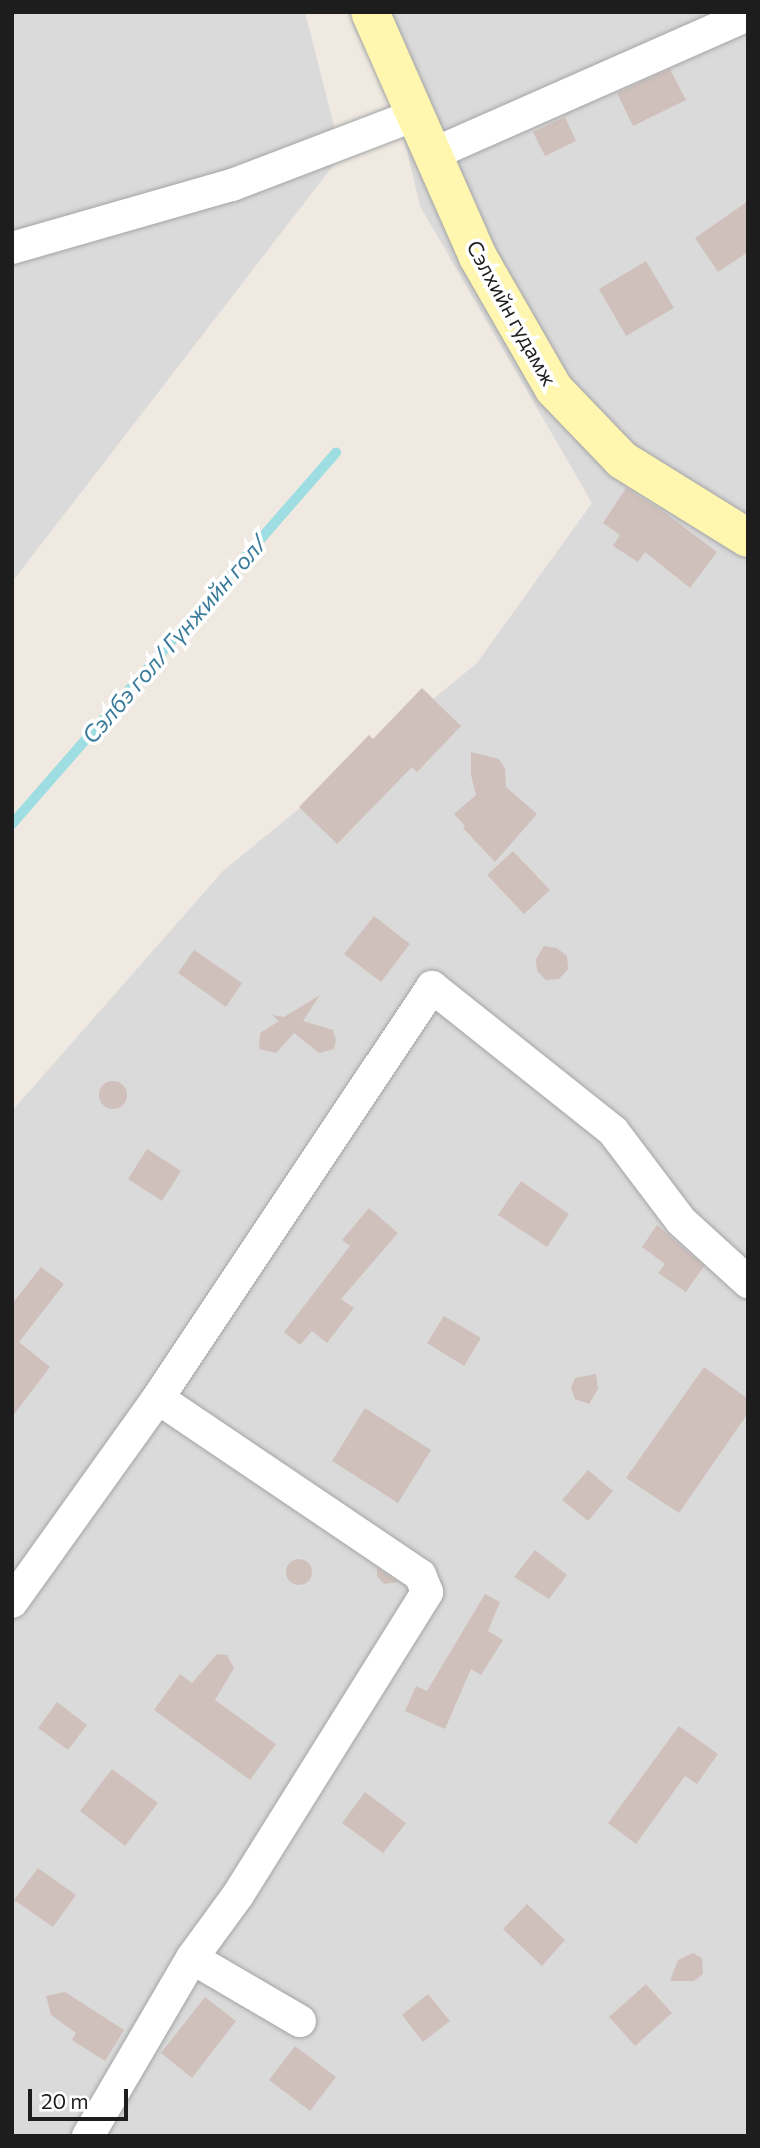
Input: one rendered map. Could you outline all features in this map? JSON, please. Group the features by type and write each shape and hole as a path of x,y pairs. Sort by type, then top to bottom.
{"main road":[{"name":"Сэлхийн гудамж","path":"370,12 478,257 554,389 622,460 748,538"}],"street":[{"path":"433,153 748,15"},
{"path":"12,248 232,185 415,115"},
{"path":"12,1602 158,1398 432,987 613,1131 681,1221 748,1282"},
{"path":"88,2136 192,1958 238,1895 427,1592 420,1575 158,1398"},
{"path":"192,1958 300,2021"}],"shaded area":[{"path":"12,12 305,12 334,126 335,163 12,582"},
{"path":"374,12 748,12 748,2136 12,2136 12,1111 223,871 477,663 592,503 420,206"}],"building":[{"path":"670,69 686,100 633,126 617,93"},
{"path":"565,117 576,141 545,156 533,132"},
{"path":"748,201 748,252 718,272 695,238"},
{"path":"646,261 674,308 626,336 599,289"},
{"path":"626,488 664,512 717,552 690,588 645,552 638,562 613,546 620,535 603,523"},
{"path":"422,688 461,726 417,772 412,767 337,844 299,807 369,735 373,739"},
{"path":"471,752 499,759 505,768 506,787 537,814 495,862 463,828 465,826 454,814 476,795 471,775"},
{"path":"513,851 550,890 524,914 487,875"},
{"path":"374,916 410,944 381,982 344,954"},
{"path":"544,946 557,948 567,956 568,969 559,979 546,980 537,971 536,959"},
{"path":"194,950 242,983 226,1007 178,973"},
{"path":"320,995 303,1021 333,1030 336,1040 334,1049 319,1053 294,1033 276,1053 259,1049 260,1033 279,1021 272,1015 284,1017"},
{"path":"113,1081 123,1085 127,1095 123,1105 113,1109 103,1105 99,1095 103,1085"},
{"path":"147,1149 181,1171 162,1201 128,1179"},
{"path":"521,1181 569,1214 547,1247 498,1215"},
{"path":"369,1208 398,1233 341,1299 354,1308 327,1343 312,1331 300,1345 284,1332 350,1246 342,1240"},
{"path":"657,1225 704,1266 686,1292 658,1273 665,1264 642,1247"},
{"path":"41,1267 64,1284 19,1342 50,1367 12,1417 12,1304"},
{"path":"444,1316 481,1338 464,1366 427,1343"},
{"path":"704,1367 748,1399 748,1413 679,1513 626,1478"},
{"path":"596,1374 598,1389 589,1404 575,1399 571,1388 575,1378"},
{"path":"365,1408 431,1450 398,1503 332,1461"},
{"path":"588,1470 613,1491 588,1521 562,1500"},
{"path":"535,1550 567,1575 549,1599 514,1577"},
{"path":"299,1559 308,1563 312,1572 308,1581 299,1585 290,1581 286,1572 290,1563"},
{"path":"377,1568 398,1582 384,1584 377,1576"},
{"path":"485,1594 500,1602 488,1631 503,1640 481,1675 471,1669 445,1729 405,1711 416,1686 427,1691"},
{"path":"217,1654 227,1655 234,1668 215,1700 276,1744 250,1780 154,1710 180,1674 192,1683"},
{"path":"57,1702 87,1725 68,1750 38,1728"},
{"path":"679,1726 718,1754 697,1784 685,1776 636,1844 608,1823"},
{"path":"112,1769 158,1803 125,1846 80,1811"},
{"path":"365,1792 406,1823 383,1853 342,1823"},
{"path":"38,1868 76,1895 53,1927 14,1900"},
{"path":"527,1904 565,1940 542,1966 503,1929"},
{"path":"693,1953 702,1958 703,1974 694,1981 670,1981 678,1960"},
{"path":"646,1984 672,2013 635,2046 609,2017"},
{"path":"65,1992 124,2030 105,2061 72,2040 76,2033 51,2015 46,1996"},
{"path":"428,1994 450,2021 423,2042 402,2015"},
{"path":"205,1997 236,2021 192,2078 161,2053"},
{"path":"295,2046 336,2077 310,2111 269,2080"}],"waterway":[{"name":"Сэлбэ гол/ Гүнжийн гол/","path":"12,824 336,453"}]}
